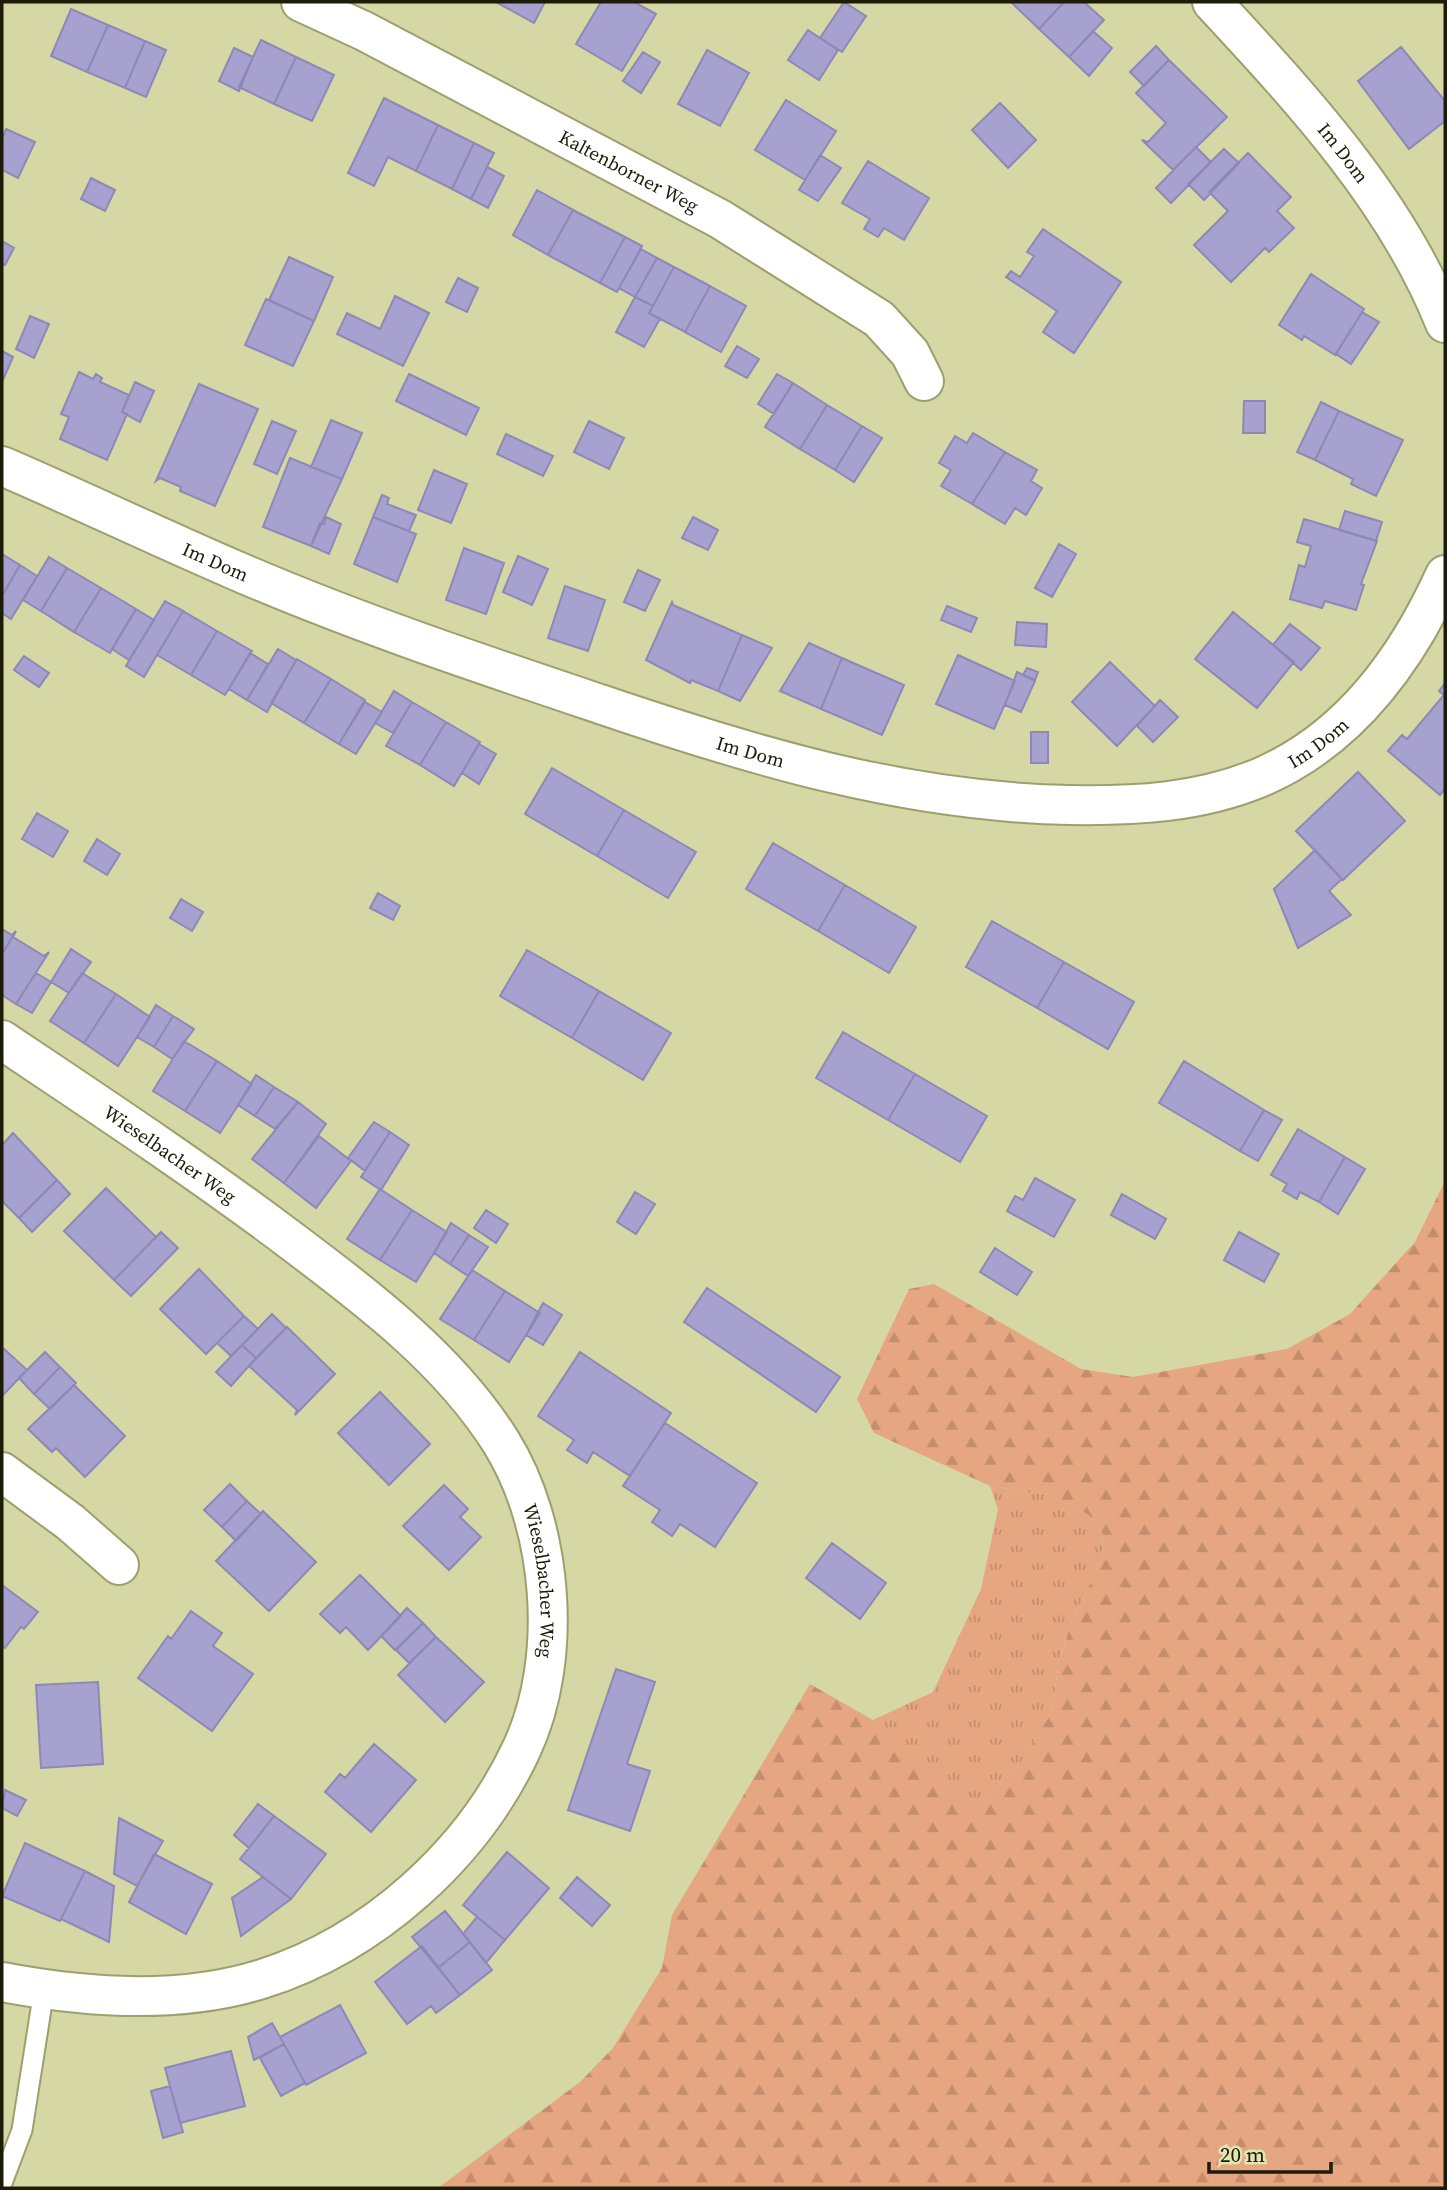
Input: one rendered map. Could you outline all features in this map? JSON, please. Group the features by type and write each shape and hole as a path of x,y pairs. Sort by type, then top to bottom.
{"street":[{"name":"Kaltenborner Weg","path":"301,2 364,31 720,219 879,319 910,353 924,381"},
{"name":"Im Dom","path":"1212,2 1299,100 1395,224 1432,288 1445,323"},
{"name":"Im Dom","path":"2,466 240,572 400,635 549,687 730,748 803,768 914,791 979,800 1137,806 1204,796 1261,777 1318,744 1370,698 1405,654 1445,575"},
{"name":"Wieselbacher Weg","path":"2,1040 141,1133 329,1269 399,1327 462,1388 501,1442 526,1487 540,1540 548,1593 546,1652 524,1745 485,1812 457,1849 420,1886 369,1924 318,1957 261,1979 212,1991 113,1997 44,1990 2,1982"},
{"path":"2,1472 70,1522 119,1565"}],"lane":[{"path":"2,2183 22,2130 44,1990"}],"green space":[{"path":"1445,1181 1445,2188 438,2188 580,2082 613,2048 662,1968 672,1915 810,1684 873,1720 948,1801 982,1799 1017,1768 1052,1712 1059,1661 1072,1620 1101,1562 1103,1534 1089,1515 1050,1495 990,1486 874,1433 857,1399 909,1289 934,1284 1081,1369 1133,1377 1287,1349 1350,1314 1415,1242"},
{"path":"990,1486 1050,1495 1089,1515 1103,1534 1101,1562 1072,1620 1059,1660 1052,1712 1017,1768 982,1799 947,1802 873,1720 933,1692 981,1589 998,1509"}],"building":[{"path":"496,2 545,2 534,23"},
{"path":"601,2 634,2 656,14 622,71 576,44"},
{"path":"844,2 866,16 842,52 820,38"},
{"path":"1011,2 1064,2 1039,29"},
{"path":"1064,2 1084,2 1104,20 1069,57 1039,29"},
{"path":"71,9 108,25 87,72 51,56"},
{"path":"108,25 145,41 125,88 87,72"},
{"path":"808,30 838,50 819,80 788,60"},
{"path":"1093,31 1112,48 1089,76 1069,57"},
{"path":"261,40 296,57 274,104 239,87"},
{"path":"145,41 166,50 146,97 125,88"},
{"path":"1156,46 1169,60 1144,86 1130,72"},
{"path":"1401,47 1445,101 1445,121 1409,149 1358,81"},
{"path":"234,48 253,57 239,91 219,81"},
{"path":"707,50 749,73 720,126 678,104"},
{"path":"643,52 660,62 641,93 623,81"},
{"path":"296,57 334,75 312,121 274,104"},
{"path":"1169,60 1227,117 1173,170 1142,140 1148,142 1166,123 1136,93"},
{"path":"384,98 438,125 416,171 388,157 374,186 348,173"},
{"path":"786,100 836,131 805,180 755,150"},
{"path":"1000,103 1036,140 1008,168 972,130"},
{"path":"438,125 474,143 452,189 416,171"},
{"path":"6,129 35,142 18,178 2,170 2,139"},
{"path":"474,143 494,153 471,199 452,189"},
{"path":"1196,147 1211,162 1171,203 1156,188"},
{"path":"1224,149 1239,163 1204,200 1188,184"},
{"path":"1248,153 1291,197 1277,211 1294,228 1269,252 1265,248 1231,282 1194,245 1228,211 1209,192"},
{"path":"820,155 841,168 818,201 799,190"},
{"path":"868,161 929,198 904,240 884,228 878,237 864,229 870,219 842,203"},
{"path":"487,167 504,176 488,208 471,199"},
{"path":"91,178 115,190 105,211 81,199"},
{"path":"537,190 573,210 548,255 513,235"},
{"path":"573,210 625,237 600,283 548,255"},
{"path":"1043,229 1121,282 1074,353 1043,332 1057,311 1006,277 1011,271 1020,277 1034,256 1027,252"},
{"path":"625,237 642,246 617,292 600,283"},
{"path":"2,241 14,248 5,265 2,264"},
{"path":"641,249 657,258 635,297 619,288"},
{"path":"289,257 333,277 314,321 269,300"},
{"path":"657,258 674,267 653,306 635,297"},
{"path":"674,267 710,286 685,332 649,313"},
{"path":"1311,274 1364,309 1335,355 1304,336 1302,340 1279,325"},
{"path":"458,278 478,288 467,312 446,302"},
{"path":"710,286 746,306 721,352 685,332"},
{"path":"395,296 429,313 403,366 337,334 347,313 380,329"},
{"path":"635,297 653,306 649,313 660,319 644,347 616,332"},
{"path":"266,299 314,321 293,366 245,345"},
{"path":"1362,312 1379,322 1351,364 1336,354"},
{"path":"30,316 49,324 34,358 16,349"},
{"path":"737,346 759,359 747,378 725,366"},
{"path":"2,351 13,357 2,382"},
{"path":"79,372 93,379 96,374 102,378 100,382 129,395 122,412 127,414 107,460 60,439 69,417 61,414"},
{"path":"409,374 479,408 466,435 396,401"},
{"path":"777,374 793,383 774,414 758,404"},
{"path":"135,382 154,391 140,422 122,412"},
{"path":"793,383 827,405 800,449 765,427"},
{"path":"199,384 258,409 215,506 180,491 181,487 160,478 156,481"},
{"path":"1244,401 1265,401 1265,433 1243,433"},
{"path":"1321,402 1339,411 1315,460 1297,452"},
{"path":"827,405 862,426 835,470 800,449"},
{"path":"1339,411 1403,440 1376,496 1351,484 1353,479 1315,460"},
{"path":"331,420 362,433 342,479 311,467"},
{"path":"272,421 296,431 277,474 254,464"},
{"path":"589,421 624,438 609,469 574,452"},
{"path":"862,426 882,438 854,482 835,470"},
{"path":"973,433 1005,452 972,504 941,486 951,470 939,463 955,436 967,443"},
{"path":"506,434 553,456 543,476 497,454"},
{"path":"1005,452 1037,470 1031,481 1042,488 1026,515 1015,508 1005,524 972,504"},
{"path":"290,458 342,479 311,546 263,527"},
{"path":"434,470 467,484 451,523 418,510"},
{"path":"382,495 389,498 387,504 416,515 409,531 373,517"},
{"path":"1345,511 1382,522 1376,541 1339,530"},
{"path":"326,517 341,524 329,554 311,546 320,523 324,524"},
{"path":"373,517 416,534 397,582 354,564"},
{"path":"693,517 718,530 708,550 682,538"},
{"path":"1304,519 1377,541 1361,584 1364,585 1356,610 1325,601 1322,608 1290,599 1299,565 1305,567 1311,546 1297,542"},
{"path":"1059,544 1076,554 1052,597 1035,588"},
{"path":"464,548 504,563 486,614 446,600"},
{"path":"2,554 20,565 2,596"},
{"path":"518,556 548,569 532,605 503,592"},
{"path":"49,557 67,568 41,611 23,600"},
{"path":"20,565 37,576 11,619 2,613 2,596"},
{"path":"67,568 101,588 74,632 41,611"},
{"path":"638,570 660,580 645,611 624,602"},
{"path":"565,586 605,600 588,651 548,638"},
{"path":"101,588 136,609 110,653 74,632"},
{"path":"165,601 183,611 144,677 126,666"},
{"path":"672,602 673,605 742,635 718,691 691,680 690,683 646,660"},
{"path":"947,606 977,618 971,632 941,620"},
{"path":"136,609 154,620 129,660 112,649"},
{"path":"183,611 217,631 191,675 157,655"},
{"path":"1233,612 1294,662 1257,708 1195,659"},
{"path":"1017,622 1047,624 1046,647 1015,645"},
{"path":"1290,624 1320,648 1301,670 1273,645"},
{"path":"217,631 252,651 225,695 191,675"},
{"path":"742,635 772,648 740,701 718,691"},
{"path":"809,643 842,658 821,709 780,691"},
{"path":"278,649 296,660 267,712 247,700"},
{"path":"250,653 268,664 247,700 229,689"},
{"path":"958,655 1015,681 994,729 936,704"},
{"path":"24,656 49,673 39,687 14,670"},
{"path":"842,658 904,685 882,735 821,709"},
{"path":"297,659 331,679 304,723 271,703"},
{"path":"1110,662 1155,706 1117,746 1072,702"},
{"path":"1027,668 1038,672 1035,680 1023,675"},
{"path":"1017,672 1035,681 1021,712 1005,705"},
{"path":"331,679 365,700 339,744 304,723"},
{"path":"1445,683 1445,789 1440,795 1388,751 1402,735 1407,739 1444,695 1439,691"},
{"path":"394,691 412,702 393,733 375,723"},
{"path":"1160,700 1178,717 1153,742 1137,726"},
{"path":"365,702 382,712 356,754 339,744"},
{"path":"412,702 446,722 420,765 386,746"},
{"path":"446,722 480,742 454,786 420,765"},
{"path":"1031,732 1048,732 1048,763 1031,763"},
{"path":"479,744 496,754 479,784 462,773"},
{"path":"552,768 624,810 597,856 525,814"},
{"path":"1358,772 1405,821 1343,880 1296,831"},
{"path":"624,810 696,852 668,898 597,856"},
{"path":"37,813 68,831 53,857 22,839"},
{"path":"97,839 120,854 107,875 84,861"},
{"path":"773,843 845,885 818,931 746,889"},
{"path":"1315,850 1342,879 1329,891 1351,915 1298,948 1274,889"},
{"path":"845,885 916,927 889,973 818,931"},
{"path":"378,893 400,906 393,920 370,908"},
{"path":"181,899 203,912 192,931 170,918"},
{"path":"992,921 1064,962 1037,1008 966,967"},
{"path":"2,929 12,935 16,931 2,954"},
{"path":"16,931 13,937 44,956 49,952 16,1004 2,995 2,954"},
{"path":"71,949 91,962 69,993 51,982"},
{"path":"527,950 599,991 572,1038 500,996"},
{"path":"1064,962 1134,1002 1108,1049 1037,1008"},
{"path":"36,973 51,982 32,1013 16,1004"},
{"path":"82,973 116,994 84,1043 50,1021"},
{"path":"599,991 671,1033 643,1080 572,1038"},
{"path":"116,994 150,1017 118,1066 84,1043"},
{"path":"156,1005 173,1016 154,1047 137,1037"},
{"path":"173,1016 194,1029 172,1059 154,1047"},
{"path":"843,1032 915,1074 888,1120 816,1078"},
{"path":"184,1041 217,1061 185,1111 153,1091"},
{"path":"217,1061 252,1084 220,1133 185,1111"},
{"path":"1184,1061 1264,1110 1240,1151 1159,1103"},
{"path":"915,1074 987,1116 960,1162 888,1120"},
{"path":"256,1075 274,1087 255,1116 238,1105"},
{"path":"274,1087 298,1102 275,1129 255,1116"},
{"path":"298,1102 326,1124 284,1183 252,1159"},
{"path":"1264,1110 1282,1120 1258,1161 1240,1151"},
{"path":"374,1122 390,1132 365,1171 348,1158"},
{"path":"1298,1129 1345,1157 1319,1202 1300,1192 1297,1199 1283,1191 1287,1184 1271,1175"},
{"path":"390,1132 409,1145 381,1190 361,1177"},
{"path":"13,1133 57,1180 19,1218 2,1201 2,1145"},
{"path":"319,1136 351,1161 316,1208 284,1183"},
{"path":"1345,1157 1365,1169 1338,1214 1319,1202"},
{"path":"1035,1178 1075,1200 1054,1237 1007,1211 1015,1196 1023,1200"},
{"path":"57,1180 70,1194 32,1232 19,1218"},
{"path":"106,1188 156,1237 114,1280 64,1231"},
{"path":"380,1189 412,1210 380,1260 347,1239"},
{"path":"635,1192 655,1204 636,1234 617,1222"},
{"path":"1122,1194 1166,1219 1155,1239 1111,1215"},
{"path":"412,1210 447,1232 416,1282 380,1260"},
{"path":"486,1210 508,1224 496,1243 474,1228"},
{"path":"451,1223 469,1235 450,1264 434,1253"},
{"path":"161,1232 178,1248 131,1296 114,1280"},
{"path":"1239,1232 1279,1254 1264,1282 1224,1260"},
{"path":"469,1235 488,1247 468,1276 450,1264"},
{"path":"995,1248 1032,1272 1017,1295 980,1272"},
{"path":"199,1269 244,1316 206,1354 160,1309"},
{"path":"472,1270 505,1291 474,1340 440,1319"},
{"path":"707,1288 840,1377 816,1412 684,1322"},
{"path":"505,1291 540,1313 509,1362 474,1340"},
{"path":"543,1303 562,1315 543,1345 526,1335"},
{"path":"272,1314 286,1328 256,1358 242,1345"},
{"path":"244,1316 258,1329 231,1356 217,1343"},
{"path":"287,1327 335,1374 295,1415 297,1410 249,1366"},
{"path":"242,1345 256,1358 231,1386 216,1372"},
{"path":"2,1347 27,1370 2,1396"},
{"path":"45,1352 60,1367 34,1394 19,1378"},
{"path":"580,1352 671,1413 630,1476 593,1452 587,1463 567,1450 574,1440 538,1416"},
{"path":"60,1367 76,1383 50,1409 34,1394"},
{"path":"74,1385 125,1436 85,1477 56,1448 52,1452 28,1429"},
{"path":"380,1392 430,1444 389,1485 338,1433"},
{"path":"665,1423 757,1483 715,1547 680,1524 672,1536 652,1522 660,1510 623,1486"},
{"path":"230,1484 247,1501 222,1527 204,1510"},
{"path":"444,1485 468,1509 460,1517 481,1537 449,1570 403,1526"},
{"path":"247,1501 261,1514 236,1541 222,1527"},
{"path":"263,1511 316,1562 269,1611 216,1561"},
{"path":"832,1543 886,1583 860,1619 806,1578"},
{"path":"360,1575 401,1616 368,1650 346,1627 340,1633 320,1614"},
{"path":"2,1585 38,1612 24,1629 21,1627 5,1648 2,1646"},
{"path":"407,1608 423,1623 395,1650 381,1636"},
{"path":"191,1611 222,1633 213,1646 253,1674 212,1731 138,1678 168,1636 171,1639"},
{"path":"423,1623 436,1637 409,1663 396,1650"},
{"path":"436,1637 484,1682 445,1722 398,1675"},
{"path":"616,1669 655,1682 627,1764 650,1771 630,1831 568,1810"},
{"path":"98,1682 103,1764 41,1768 36,1685"},
{"path":"374,1744 416,1780 371,1832 325,1792 340,1774 345,1778"},
{"path":"5,1790 26,1800 17,1816 2,1808"},
{"path":"258,1804 274,1816 249,1848 234,1835"},
{"path":"274,1816 326,1854 291,1899 240,1859"},
{"path":"119,1818 163,1841 137,1886 114,1874"},
{"path":"25,1843 85,1871 60,1921 2,1896"},
{"path":"507,1852 549,1888 505,1940 463,1905"},
{"path":"154,1854 212,1884 186,1934 129,1902"},
{"path":"85,1871 114,1886 109,1942 61,1919"},
{"path":"263,1877 291,1899 241,1936 232,1898"},
{"path":"577,1877 610,1905 592,1926 560,1898"},
{"path":"445,1911 470,1942 438,1968 412,1937"},
{"path":"477,1917 505,1940 486,1963 463,1934"},
{"path":"470,1942 492,1970 460,1995 438,1968"},
{"path":"422,1946 460,1995 436,2013 431,2006 407,2024 375,1982"},
{"path":"340,2005 366,2053 306,2085 280,2037"},
{"path":"272,2023 284,2044 254,2060 248,2037"},
{"path":"284,2044 305,2083 281,2096 260,2058"},
{"path":"231,2051 245,2106 180,2123 165,2068"},
{"path":"170,2086 183,2132 163,2138 151,2091"}]}
